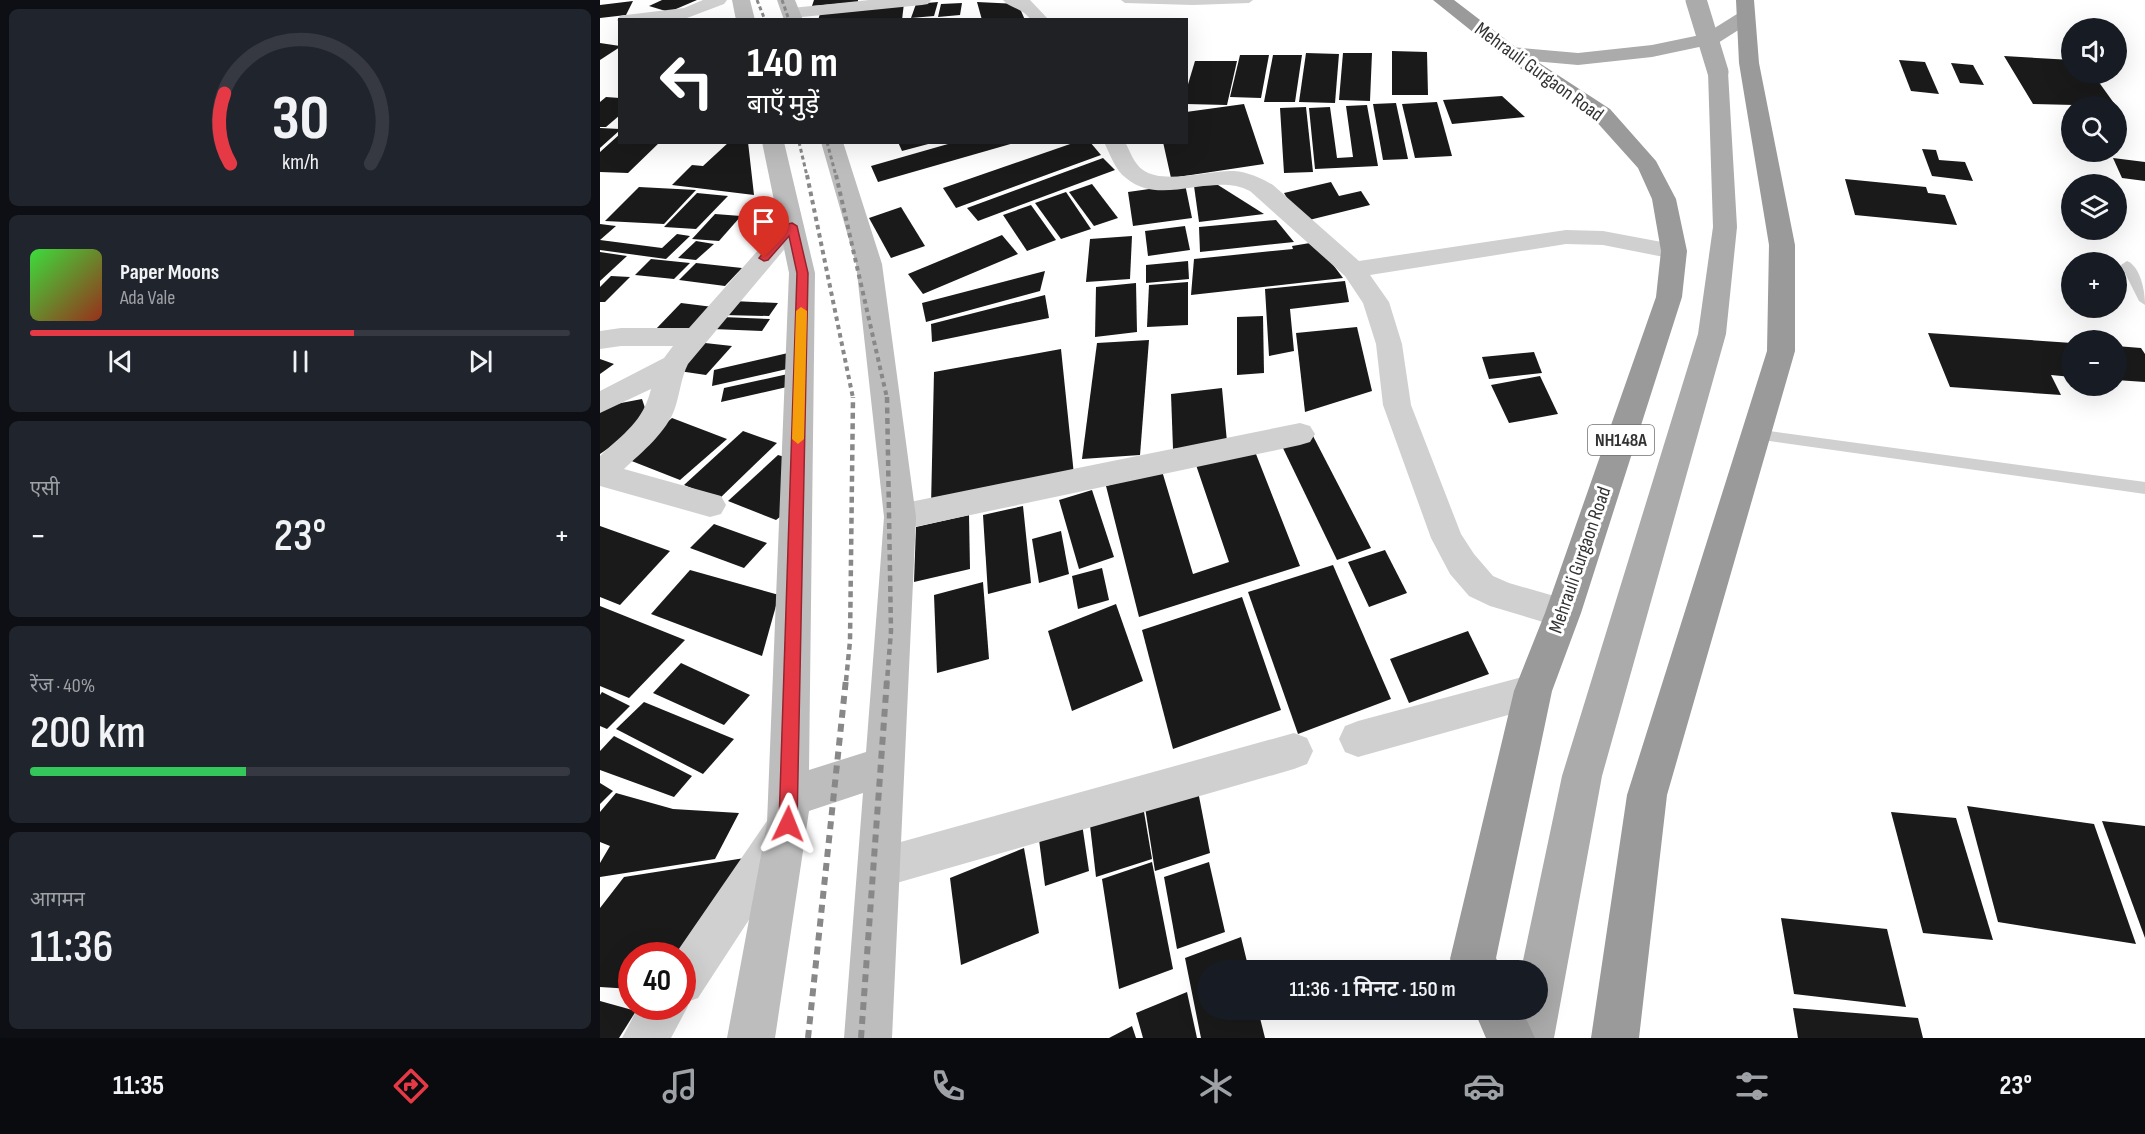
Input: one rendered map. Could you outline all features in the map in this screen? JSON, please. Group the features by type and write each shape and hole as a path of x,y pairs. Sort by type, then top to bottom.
{"highway":[{"name":"Mehrauli Gurgaon Road","path":"1442,0 1511,53 1602,114 1648,166 1664,199 1674,251 1669,297 1563,613 1533,691 1473,960"},
{"path":"1615,1038 1647,795 1781,351 1782,244 1749,63 1745,9"},
{"path":"1502,1020 1511,1038"}],"main road":[{"path":"1546,960 1582,776 1712,334 1725,227 1718,72 1696,0"},
{"path":"1511,53 1578,59 1653,51 1711,39 1745,9"},
{"path":"1530,1038 1533,1020"}],"street":[{"path":"638,18 687,13 718,0"},
{"path":"741,0 746,18"},
{"path":"791,11 922,0"},
{"path":"1012,0 1024,2 1039,18"},
{"path":"751,1038 788,810 802,273 773,144"},
{"path":"833,144 869,264 900,517 868,1038"},
{"path":"1115,144 1133,173 1145,181 1164,183 1233,178 1250,181 1265,190 1354,270 1376,302 1389,344 1397,405 1447,538 1462,564 1481,586 1563,613"},
{"path":"600,474 643,433 660,410 669,374 674,365 695,337 792,226"},
{"path":"1354,270 1566,237 1603,238 1674,251"},
{"path":"600,340 621,337 695,337"},
{"path":"600,403 674,365"},
{"path":"900,517 1300,434"},
{"path":"600,474 710,505"},
{"path":"1358,739 1533,691"},
{"path":"879,868 1294,751"},
{"path":"696,959 788,810 885,766"},
{"path":"645,1038 657,1020"}],"lane":[{"path":"1125,0 1193,2 1250,0"},
{"path":"2127,266 2145,301"},
{"path":"1755,434 2145,488"}],"building":[{"path":"662,0 697,0 669,12 649,6"},
{"path":"814,0 858,0 858,2 812,6"},
{"path":"633,1 626,15 600,18 600,5"},
{"path":"938,2 934,16 911,18 916,4"},
{"path":"977,2 1018,4 1024,18 981,18"},
{"path":"904,3 902,18 819,18 821,11"},
{"path":"962,3 960,15 938,17 941,4"},
{"path":"600,43 618,46 618,48 600,60"},
{"path":"1392,51 1427,52 1428,95 1392,95"},
{"path":"1306,53 1339,54 1335,103 1299,102"},
{"path":"1343,53 1372,53 1370,101 1339,100"},
{"path":"1240,55 1269,55 1261,98 1230,97"},
{"path":"1273,55 1302,55 1295,102 1264,102"},
{"path":"2004,56 2061,59 2061,84 2100,84 2109,96 2061,96 2061,105 2033,104"},
{"path":"1899,60 1925,62 1939,94 1911,91"},
{"path":"1195,61 1237,61 1227,105 1188,104 1188,84"},
{"path":"1951,63 1973,65 1984,85 1960,83"},
{"path":"1502,96 1525,117 1452,124 1443,100"},
{"path":"606,97 618,98 618,117 606,127 600,127 600,102"},
{"path":"1437,102 1452,156 1415,158 1402,104"},
{"path":"1396,103 1408,159 1383,160 1373,104"},
{"path":"1244,104 1264,164 1171,178 1163,144 1188,144 1188,112"},
{"path":"1367,105 1378,166 1315,169 1309,108 1330,107 1337,158 1353,157 1346,106"},
{"path":"1306,107 1313,172 1284,173 1280,108"},
{"path":"600,128 618,129 618,132 600,148"},
{"path":"618,136 618,144 658,144 628,173 600,172 600,152"},
{"path":"727,144 748,144 754,195 672,185 692,165 703,166"},
{"path":"899,144 928,144 902,151"},
{"path":"948,144 1011,144 878,182 871,166"},
{"path":"1070,144 1092,144 1101,155 956,208 943,188"},
{"path":"1922,149 1936,150 1939,160 1965,162 1973,181 1932,176"},
{"path":"1103,158 1115,170 978,221 967,208"},
{"path":"2127,160 2145,162 2145,181 2127,179 2127,174 2120,174 2115,162 2127,162"},
{"path":"1845,179 1926,187 1928,193 1945,195 1957,225 1855,215"},
{"path":"1331,182 1339,196 1361,191 1370,205 1301,222 1284,193"},
{"path":"1092,184 1118,218 1094,226 1069,192"},
{"path":"1185,184 1192,218 1133,226 1128,192"},
{"path":"1218,185 1264,214 1199,222 1194,186"},
{"path":"639,187 696,190 664,224 605,221"},
{"path":"1066,192 1091,229 1061,239 1035,203"},
{"path":"697,193 728,196 696,229 664,227"},
{"path":"1031,205 1056,240 1027,251 1003,215"},
{"path":"901,207 925,246 891,258 869,218"},
{"path":"715,214 741,216 719,241 692,239"},
{"path":"1276,220 1294,242 1200,252 1199,227"},
{"path":"600,224 616,226 600,240"},
{"path":"1185,226 1190,250 1148,256 1145,231"},
{"path":"677,234 690,236 666,259 600,250 600,240 662,248"},
{"path":"1002,235 1018,254 923,294 908,274"},
{"path":"1132,236 1130,279 1086,282 1090,239"},
{"path":"696,241 714,244 696,260 678,258"},
{"path":"1316,242 1343,278 1191,295 1194,259 1293,249 1292,246"},
{"path":"600,252 627,256 600,281"},
{"path":"651,259 690,263 674,279 635,275"},
{"path":"1188,261 1189,279 1146,283 1146,265"},
{"path":"696,263 742,268 725,286 679,280"},
{"path":"1045,271 1040,291 926,322 922,303"},
{"path":"611,276 630,277 605,302 600,302 600,287"},
{"path":"1345,281 1349,302 1290,309 1294,351 1269,356 1265,289"},
{"path":"1188,282 1188,325 1147,327 1149,285"},
{"path":"1136,283 1137,332 1095,337 1096,287"},
{"path":"1045,295 1049,318 932,342 931,324"},
{"path":"733,301 778,303 769,316 723,315"},
{"path":"681,303 713,307 688,334 655,330"},
{"path":"1263,316 1264,373 1237,375 1237,317"},
{"path":"722,317 770,319 762,331 713,329"},
{"path":"1357,327 1372,391 1305,412 1296,333"},
{"path":"1928,333 2061,342 2061,376 2051,375 2061,395 1950,387"},
{"path":"1149,340 1140,455 1082,459 1097,343"},
{"path":"705,343 732,346 706,375 679,371"},
{"path":"2127,347 2141,348 2145,354 2145,382 2127,381"},
{"path":"1061,349 1074,475 931,506 934,372"},
{"path":"1534,352 1542,373 1489,379 1482,357"},
{"path":"788,353 787,369 712,386 714,370"},
{"path":"600,359 614,364 600,374"},
{"path":"788,374 787,387 721,402 724,388"},
{"path":"1540,376 1558,414 1509,423 1491,385"},
{"path":"1222,388 1227,442 1173,449 1171,394"},
{"path":"642,399 649,420 600,454 600,407"},
{"path":"672,418 727,439 680,480 624,458"},
{"path":"743,431 777,443 719,499 684,485"},
{"path":"1312,434 1371,548 1337,560 1281,444"},
{"path":"1254,449 1300,566 1139,617 1106,486 1162,471 1193,574 1229,562 1196,465"},
{"path":"778,455 788,458 785,513 776,520 728,501"},
{"path":"1092,490 1114,557 1079,569 1059,500"},
{"path":"1023,506 1031,583 988,594 983,515"},
{"path":"969,515 970,569 914,582 916,527"},
{"path":"714,524 767,543 744,568 690,548"},
{"path":"600,526 670,551 620,605 600,597"},
{"path":"1061,531 1069,574 1039,583 1032,539"},
{"path":"1385,550 1407,593 1369,607 1348,562"},
{"path":"1333,565 1391,699 1298,734 1248,592"},
{"path":"1102,568 1109,600 1078,609 1072,576"},
{"path":"690,570 779,595 762,656 651,614"},
{"path":"983,582 989,659 937,673 934,595"},
{"path":"1242,597 1281,710 1173,749 1142,630"},
{"path":"1116,604 1143,681 1072,711 1048,631"},
{"path":"600,606 685,640 629,698 600,686"},
{"path":"1468,631 1489,674 1409,703 1390,659"},
{"path":"681,663 750,695 724,725 653,693"},
{"path":"602,692 630,706 607,729 600,726 600,695"},
{"path":"644,702 734,739 703,774 616,729"},
{"path":"614,736 692,776 674,797 600,770 600,751"},
{"path":"600,783 613,791 600,804"},
{"path":"1197,786 1210,853 1155,871 1144,801"},
{"path":"616,793 673,809 739,813 715,859 600,877 600,863 610,846 600,842 600,812"},
{"path":"1142,800 1152,859 1096,877 1089,817"},
{"path":"1967,806 2094,824 2136,944 1998,922"},
{"path":"1891,812 1956,818 1993,940 1923,933"},
{"path":"1081,817 1089,871 1045,886 1038,832"},
{"path":"2102,821 2145,826 2145,938"},
{"path":"1024,848 1039,933 961,965 950,878"},
{"path":"751,857 690,942 618,942 618,988 600,987 600,908 624,877"},
{"path":"1152,862 1173,969 1119,989 1102,879"},
{"path":"1209,862 1225,932 1177,949 1164,877"},
{"path":"1781,918 1887,929 1906,1007 1794,994"},
{"path":"1241,937 1247,960 1197,960 1197,1018 1185,958"},
{"path":"1187,992 1197,1038 1143,1038 1136,1013"},
{"path":"600,1001 618,1006 618,1020 630,1020 619,1038 600,1038"},
{"path":"1793,1008 1918,1018 1923,1038 1798,1038"},
{"path":"1197,1020 1260,1020 1265,1038 1201,1038"},
{"path":"1132,1026 1136,1038 1109,1038"}],"railway":[{"path":"757,0 764,18"},
{"path":"782,0 788,18"},
{"path":"799,144 807,176"},
{"path":"828,144 836,176"},
{"path":"807,175 853,398"},
{"path":"836,175 887,398"},
{"path":"887,397 891,631 887,681"},
{"path":"846,681 850,641 853,398"},
{"path":"808,1038 846,679"},
{"path":"861,1038 887,679"}],"slow traffic":[{"path":"798,439 801,311"}],"route":[{"path":"764,258 792,226 802,273 788,824"}]}
